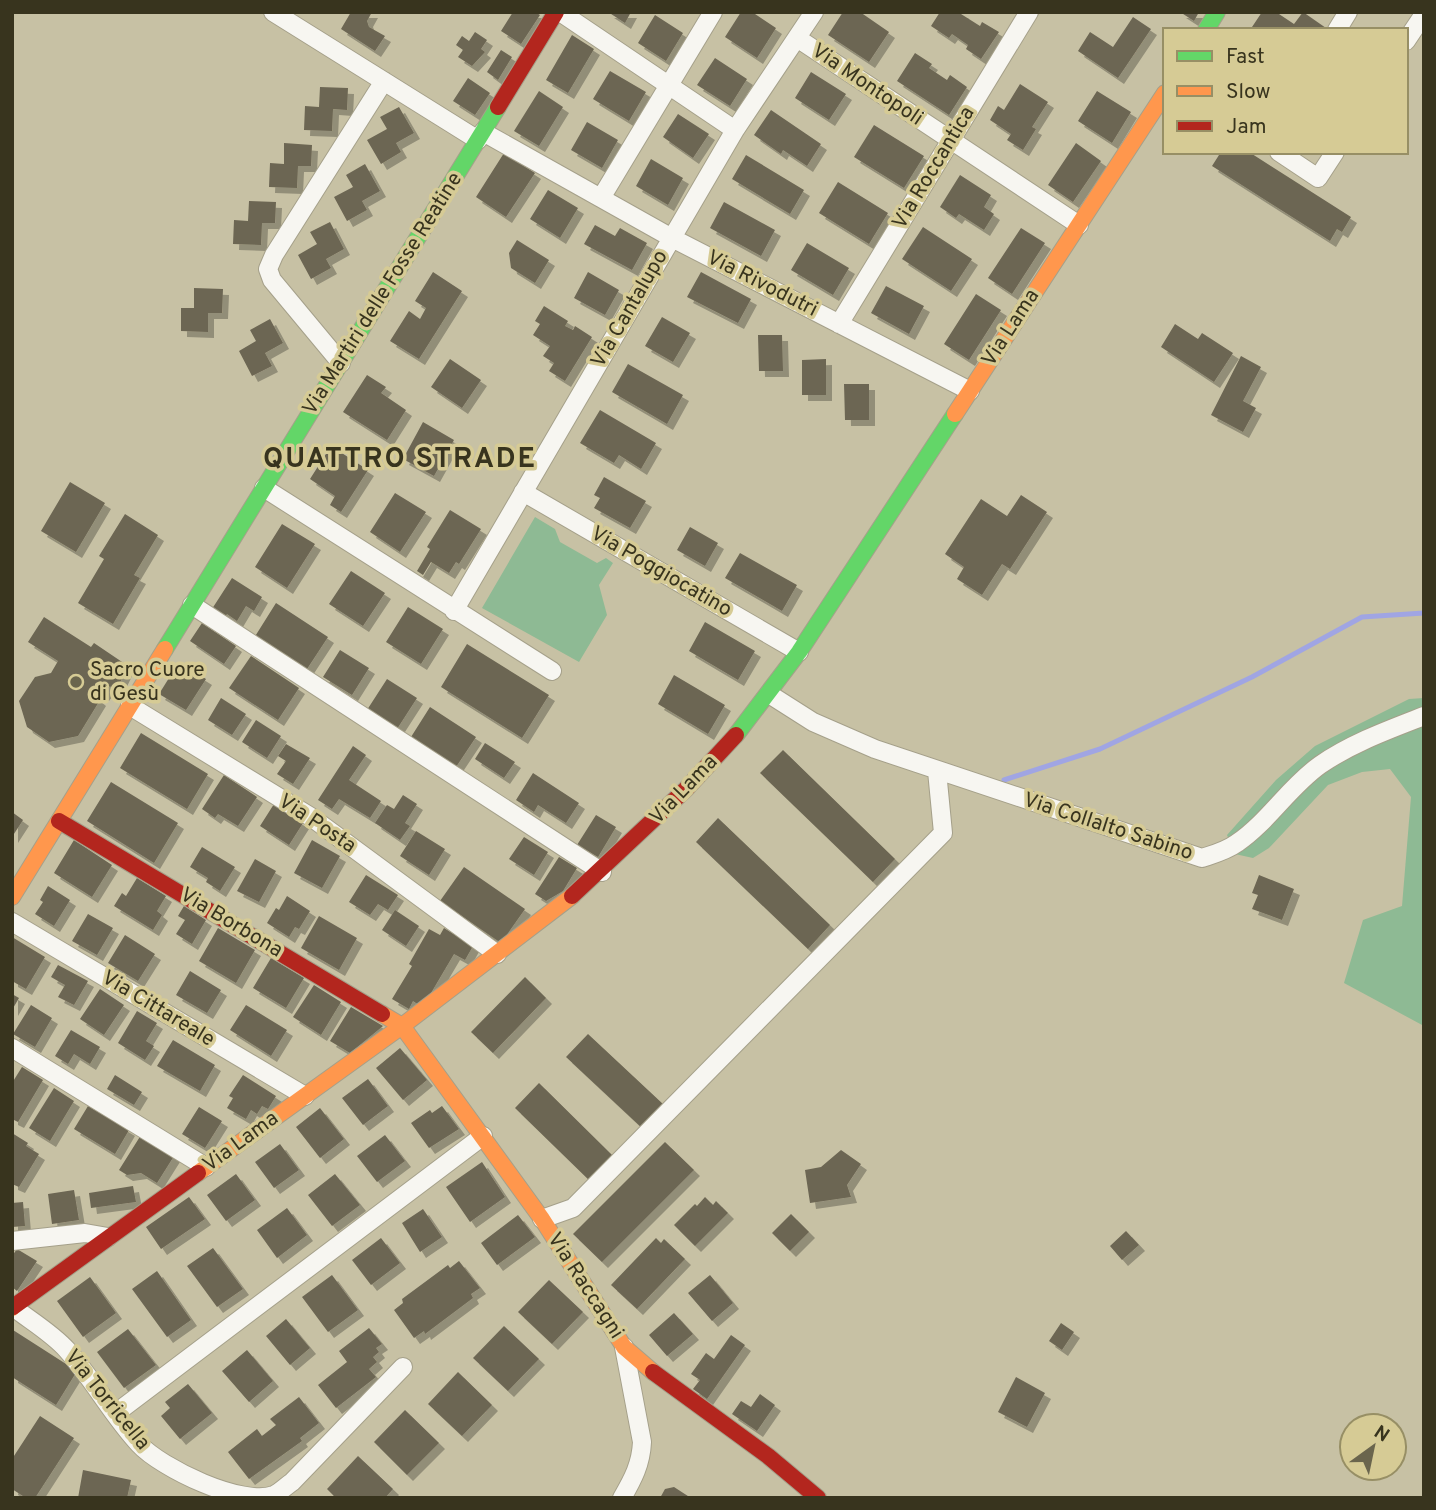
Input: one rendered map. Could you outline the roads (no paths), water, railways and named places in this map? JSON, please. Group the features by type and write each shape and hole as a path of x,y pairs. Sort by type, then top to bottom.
{"main road":[{"name":"Via Martiri delle Fosse Reatine","path":"12,897 558,12"},
{"path":"1207,28 1217,12"},
{"name":"Via Lama","path":"13,1307 402,1026 602,873 717,757 769,694 799,652 1163,96"},
{"name":"Via Borbona","path":"59,821 402,1026"},
{"name":"Via Raccagni","path":"402,1026 542,1219 624,1347 661,1379 768,1456 818,1498"}],"street":[{"name":"Via Rivodutri","path":"273,12 384,81 480,136 970,391"},
{"path":"558,12 736,130"},
{"path":"601,198 713,12"},
{"name":"Via Cantalupo","path":"454,611 736,130 814,12"},
{"name":"Via Roccantica","path":"839,324 1029,12"},
{"path":"1338,28 1348,12"},
{"path":"1408,38 1424,13"},
{"name":"Via Montopoli","path":"796,38 1079,225"},
{"path":"341,363 272,280 268,269 384,81"},
{"path":"1282,154 1318,177 1334,154"},
{"path":"264,488 552,671"},
{"name":"Via Poggiocatino","path":"523,492 799,652"},
{"path":"192,605 602,873"},
{"name":"Via Collalto Sabino","path":"769,694 813,722 937,771 1202,858 1223,852 1238,842 1320,765 1357,743 1424,716"},
{"name":"Via Posta","path":"130,706 311,817 497,954"},
{"path":"542,1219 573,1208 943,833 937,771"},
{"name":"Via Cittareale","path":"12,922 305,1096"},
{"path":"12,1048 206,1167"},
{"path":"116,1413 483,1136"},
{"path":"12,1241 85,1233 108,1237"},
{"name":"Via Torricella","path":"13,1307 66,1349 139,1444 158,1459 182,1472 235,1494 255,1497 274,1494 292,1482 403,1367"},
{"path":"622,1498 642,1457 642,1442 624,1347"}],"waterway":[{"path":"1004,780 1100,749 1252,677 1362,617 1424,613"}],"place":[{"name":"Sacro Cuore di Gesù","path":"76,682"}],"district":[{"name":"QUATTRO STRADE","path":"400,460"}]}
